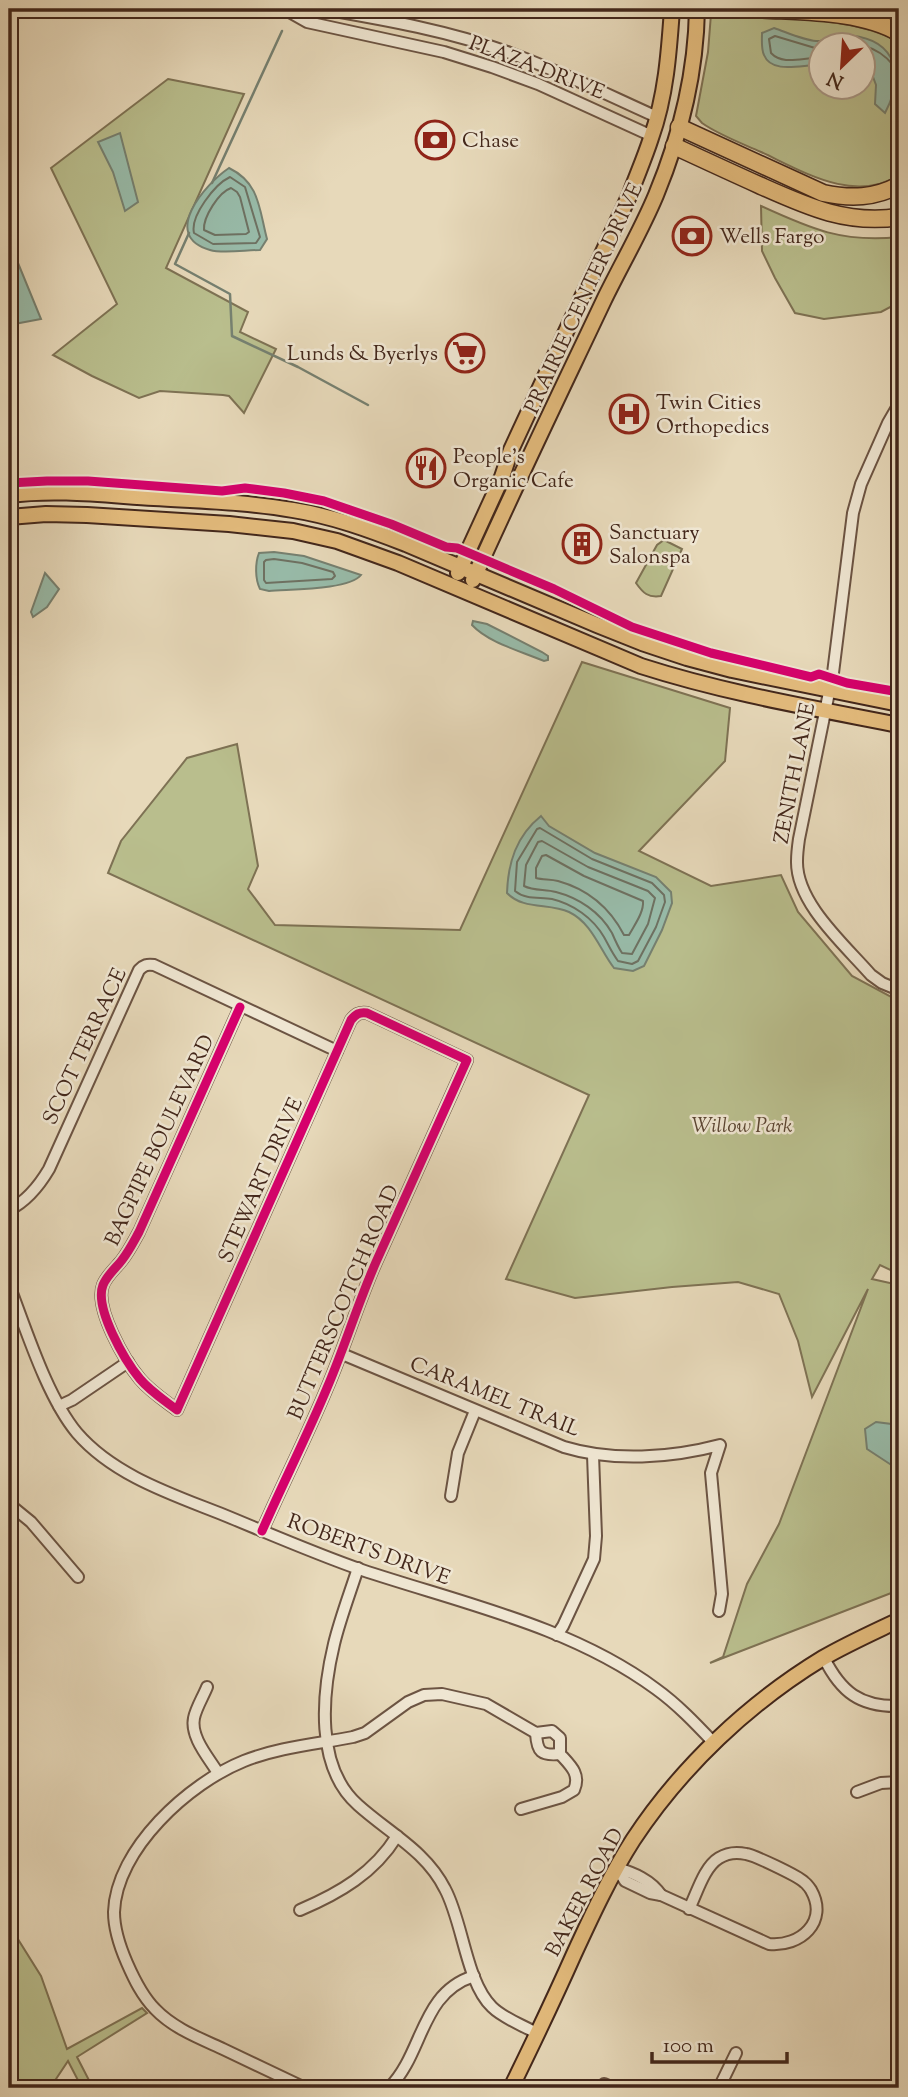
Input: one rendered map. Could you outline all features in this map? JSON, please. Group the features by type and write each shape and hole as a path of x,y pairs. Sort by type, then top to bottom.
{"highway":[{"path":"756,9 862,19 899,33"},
{"path":"679,127 823,193 867,197 899,184"},
{"path":"674,146 811,208 849,218 869,220 899,217"}],"main road":[{"name":"PRAIRIE CENTER DRIVE","path":"453,586 502,477 511,450 630,194 657,117 667,72 672,9"},
{"name":"PRAIRIE CENTER DRIVE","path":"468,593 655,197 679,127 692,65 697,14"},
{"path":"657,117 679,127"},
{"path":"652,136 674,146"},
{"path":"9,495 30,492 95,494 292,510 335,519 378,533 608,630 687,658 732,670 899,704"},
{"path":"9,517 87,515 229,524 293,531 337,541 453,586 641,666 682,680 899,725"},
{"name":"BAKER ROAD","path":"512,2088 592,1916 633,1840 658,1805 714,1743 761,1703 824,1658 899,1620"}],"street":[{"name":"PLAZA DRIVE","path":"284,9 307,22 444,52 492,67 538,84 652,136"},
{"name":"PLAZA DRIVE","path":"323,9 422,27 499,49 556,71 657,117"},
{"name":"ZENITH LANE","path":"899,404 861,484 853,513 830,689 799,839 797,863 801,886 809,903 871,975 899,990"},
{"name":"SCOT TERRACE","path":"9,1210 41,1184 143,966 154,965 337,1051"},
{"name":"BAGPIPE BOULEVARD","path":"128,1362 102,1306 103,1283 123,1259 139,1232 240,1007"},
{"name":"STEWART DRIVE","path":"128,1362 146,1385 177,1410 355,1015 367,1013 467,1060"},
{"name":"BUTTERSCOTCH ROAD","path":"262,1531 342,1354 366,1284 467,1060"},
{"name":"ROBERTS DRIVE","path":"9,1287 59,1406 91,1447 125,1471 183,1499 358,1568 556,1635 605,1658 658,1690 714,1743"},
{"name":"CARAMEL TRAIL","path":"342,1354 564,1447 593,1455 632,1457 698,1451 720,1445 711,1473 722,1594 719,1611"},
{"path":"59,1406 128,1362"},
{"path":"451,1496 458,1453 475,1411"},
{"path":"556,1635 594,1559 596,1536 593,1455"},
{"path":"9,1504 31,1522 78,1577"},
{"path":"358,1568 336,1635 328,1670 327,1741 334,1771 357,1805 427,1862 447,1891 474,1976 484,1997 502,2015 537,2034"},
{"path":"824,1658 836,1681 855,1697 869,1703 899,1706"},
{"path":"207,1687 193,1724 197,1739 218,1773"},
{"path":"305,2088 186,2032 155,2009 142,1993 122,1951 114,1913 121,1881 142,1842 159,1821 218,1773 267,1753 365,1733 408,1702 424,1695 442,1694 486,1703 536,1733 557,1733 562,1743 560,1754"},
{"path":"536,1733 541,1752 549,1755 560,1754"},
{"path":"522,1809 562,1797 574,1790 576,1773 560,1754"},
{"path":"857,1792 881,1783 899,1782"},
{"path":"300,1910 338,1893 367,1872 397,1836"},
{"path":"617,1868 625,1881 650,1893 661,1895 689,1909 769,1944 782,1945 805,1935 812,1926 815,1901 811,1890 803,1881 748,1854 736,1853 718,1858 710,1866 689,1909"},
{"path":"389,2088 398,2079 429,2015 442,1995 453,1986 474,1976"},
{"path":"719,2088 736,2053"}],"green space":[{"path":"711,14 833,22 858,27 880,33 899,42 899,175 882,183 864,186 828,182 723,135 702,123 696,116 708,52"},
{"path":"168,79 244,94 166,268 248,312 240,332 276,349 244,413 229,396 223,395 160,391 139,398 53,355 117,304 51,168"},
{"path":"761,206 812,227 844,236 899,237 899,304 881,312 824,319 795,313 762,251"},
{"path":"664,540 682,549 661,596 653,596 644,592 636,583 657,545"},
{"name":"Willow Park","path":"582,662 730,708 725,761 639,851 711,886 781,875 798,912 852,976 899,1001 899,1274 880,1265 872,1279 899,1285 899,1590 710,1663 723,1657 747,1584 779,1524 868,1289 812,1397 798,1341 779,1294 738,1282 575,1298 506,1279 589,1095 108,873 121,841 187,758 237,744 258,866 248,889 275,925 460,930"},
{"path":"9,1912 16,1936 41,1976 67,2049 142,2008 147,2013 77,2057 93,2088 82,2088 68,2061 50,2088 9,2088"}],"water":[{"path":"774,28 806,39 806,66 781,67 768,61 762,50 762,33"},
{"path":"876,43 891,58 895,69 895,82 885,113 875,104"},
{"path":"120,133 138,202 125,211 113,172 98,142"},
{"path":"229,168 247,181 257,198 267,239 260,250 210,250 195,243 188,234 188,222 199,197"},
{"path":"18,263 41,319 9,325 9,284"},
{"path":"259,553 304,556 361,575 345,584 332,586 269,591 260,589 256,571"},
{"path":"45,573 59,589 47,607 33,617 31,612"},
{"path":"473,621 487,624 542,652 548,656 548,660 544,661 494,641 472,625"},
{"path":"541,816 549,826 595,853 656,877 671,892 672,903 644,966 633,971 614,968 590,930 577,917 561,909 521,902 507,893 509,871 515,851 525,832"},
{"path":"876,1422 899,1425 899,1470 867,1449 865,1429"}],"waterway":[{"path":"212,183 282,31"},
{"path":"189,233 175,264 230,294 232,336 298,367 368,405"}],"cycle path":[{"path":"9,483 88,481 222,491 245,488 324,501 391,524 446,547 457,548 554,589 632,627 711,653 811,677 819,674 847,683 899,692"},
{"path":"240,1007 139,1232 125,1257 105,1281 101,1295 112,1334 134,1371 157,1395 177,1410 351,1020 358,1014 367,1013 467,1060 376,1262 327,1388 262,1531"}],"place":[{"name":"Chase","path":"435,140"},
{"name":"Wells Fargo","path":"692,236"},
{"name":"Lunds & Byerlys","path":"465,353"},
{"name":"Twin Cities Orthopedics","path":"629,414"},
{"name":"People's Organic Cafe","path":"426,468"},
{"name":"Sanctuary Salonspa","path":"582,544"}]}
